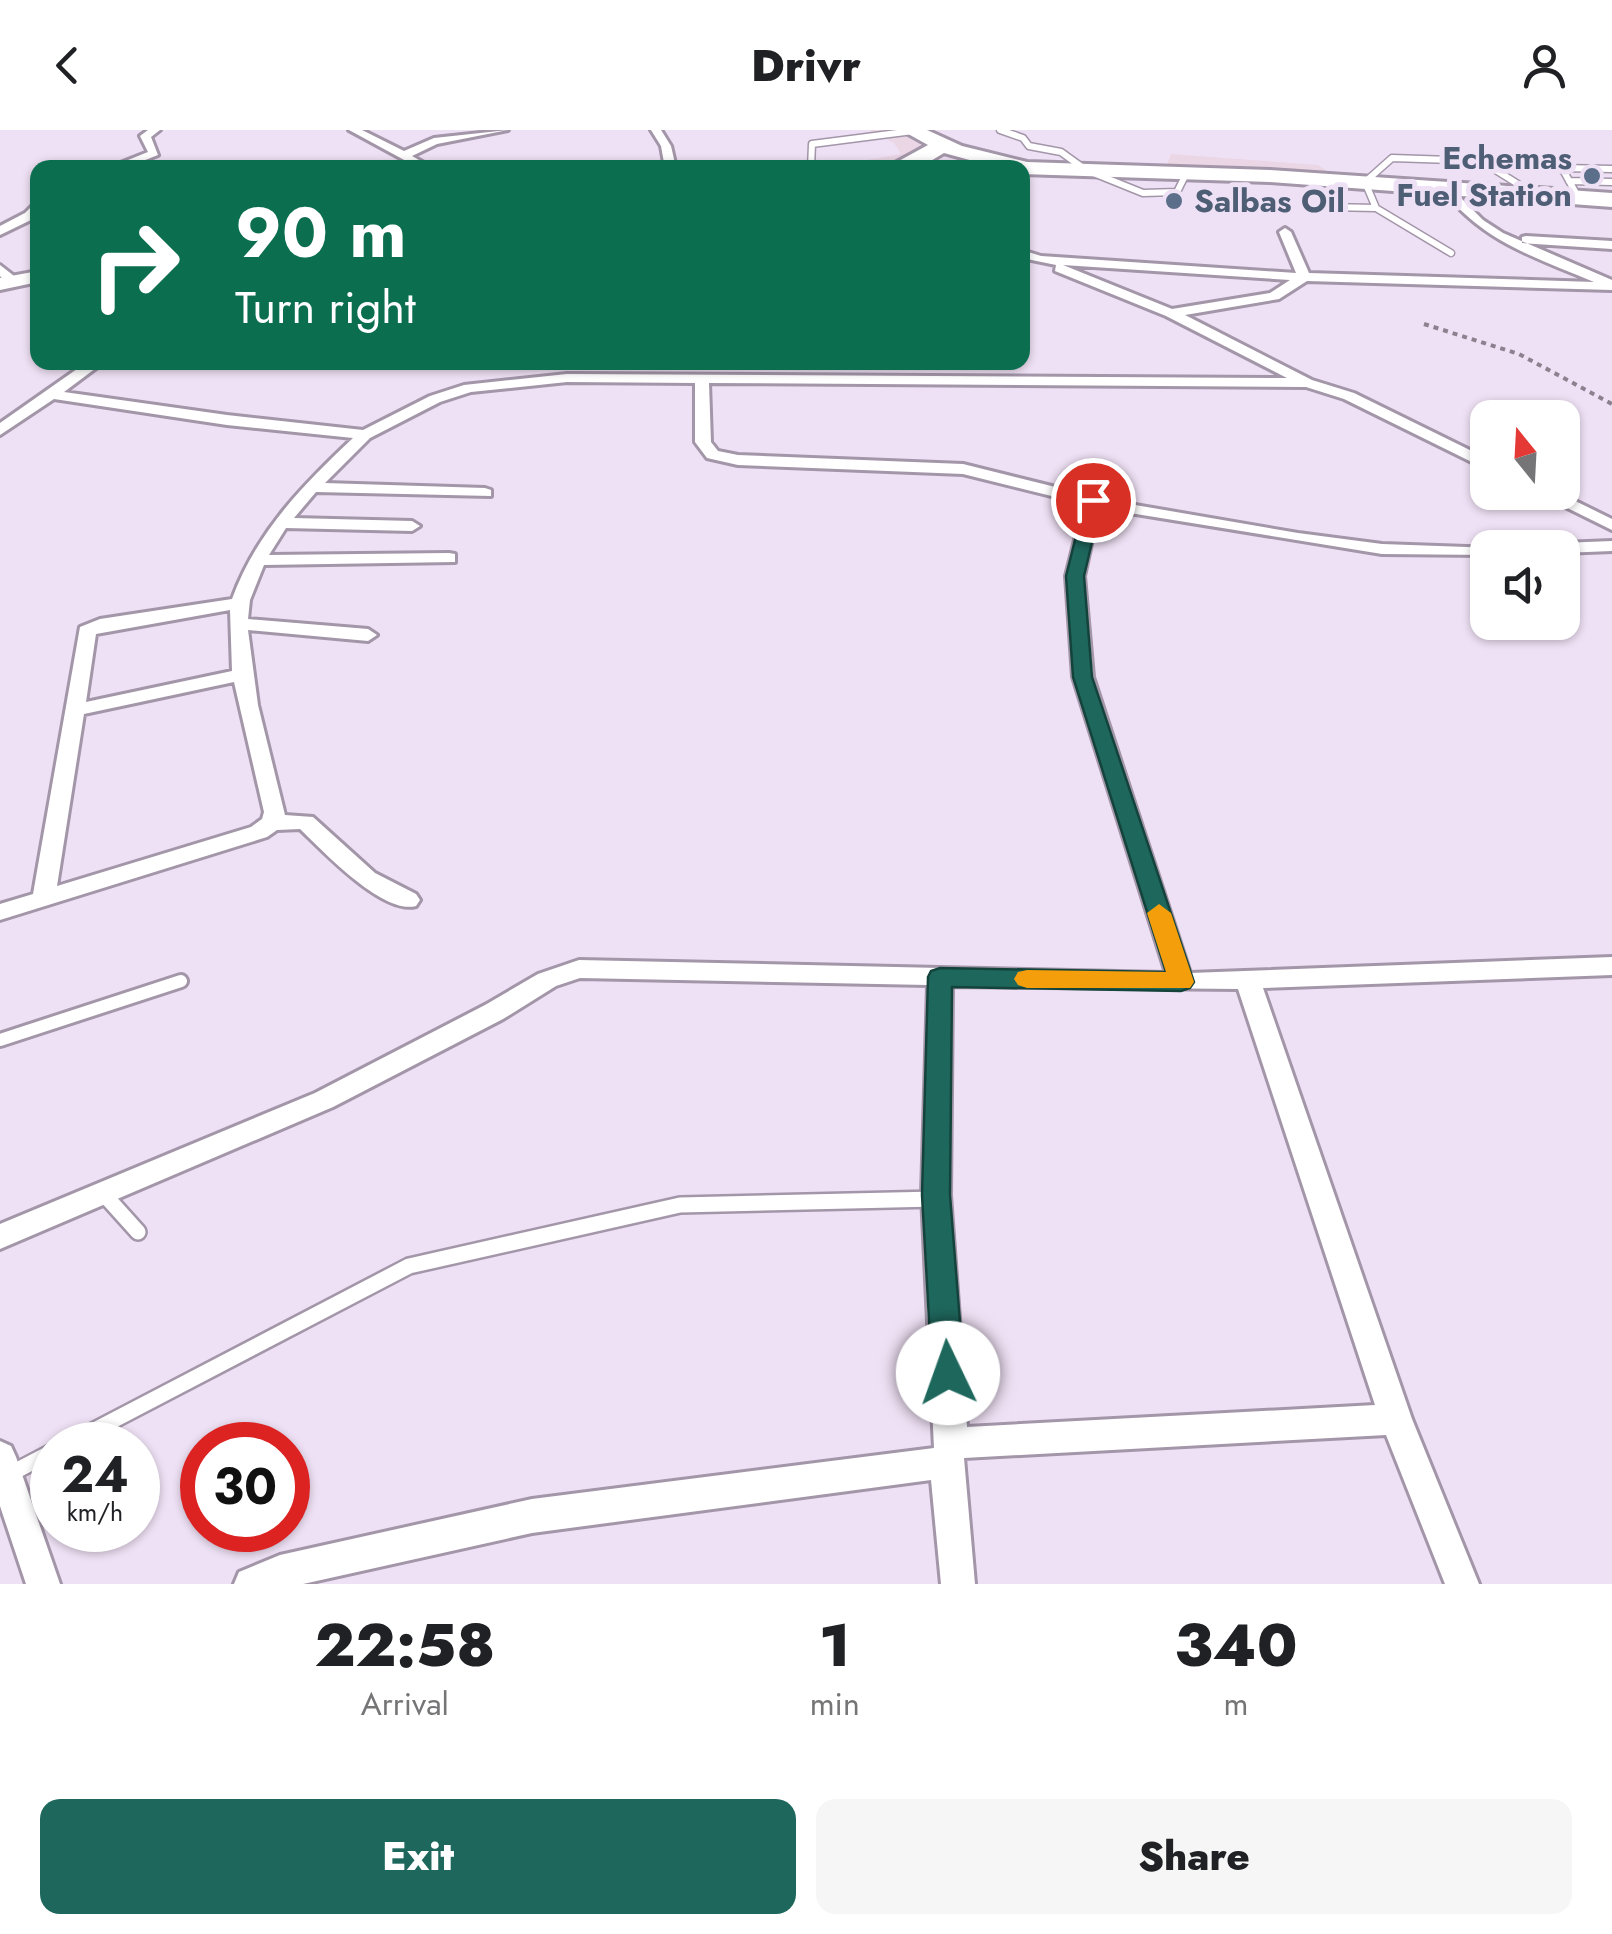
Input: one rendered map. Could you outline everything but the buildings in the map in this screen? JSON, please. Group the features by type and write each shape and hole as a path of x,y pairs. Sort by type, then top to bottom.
{"highway":[{"path":"912,130 946,151 987,160"},
{"path":"922,160 946,151"},
{"path":"1030,168 1188,172 1534,194 1574,189 1612,200"}],"main road":[{"path":"4,278 30,276"}],"street":[{"path":"136,160 154,154 145,136 155,130"},
{"path":"354,130 414,160"},
{"path":"421,130 429,144"},
{"path":"406,155 429,144 503,130"},
{"path":"656,130 668,160"},
{"path":"1448,188 1471,219 1612,286"},
{"path":"0,231 30,215"},
{"path":"1285,232 1304,276"},
{"path":"1508,239 1612,245"},
{"path":"1030,258 1304,276 1347,274 1569,288 1612,286"},
{"path":"1040,260 1171,313 1306,383 1349,396 1470,456"},
{"path":"1171,313 1274,296 1304,276"},
{"path":"0,430 86,370"},
{"path":"876,370 878,382"},
{"path":"979,370 980,382"},
{"path":"272,824 275,812 244,674 240,624 240,603 256,560 310,487 364,435 435,399 470,388 567,378 1306,383"},
{"path":"702,380 703,442 713,455 738,460 963,469 1093,500 1382,549 1470,550"},
{"path":"51,394 364,435"},
{"path":"310,487 485,493"},
{"path":"1093,500 1075,576 1082,677 1181,982"},
{"path":"1579,510 1612,525"},
{"path":"1593,517 1612,511"},
{"path":"281,524 412,526"},
{"path":"1580,547 1612,546"},
{"path":"256,560 449,558"},
{"path":"44,898 87,631 240,603"},
{"path":"240,624 368,635"},
{"path":"76,710 244,674"},
{"path":"0,912 259,832 272,824 305,822 367,878 408,900"},
{"path":"0,1237 324,1100 547,980 578,969 1181,982 1612,966"},
{"path":"940,977 938,1199 958,1584"},
{"path":"1247,978 1396,1420 1462,1584"},
{"path":"251,1584 280,1572 532,1516 949,1452 1396,1420"},
{"path":"2,1467 44,1584"}],"lane":[{"path":"811,160 812,144 912,130"},
{"path":"1000,130 1023,138 1029,146 1061,152 1086,170"},
{"path":"1376,208 1365,182 1394,157 1476,160 1534,194"},
{"path":"1612,168 1562,168 1574,189 1612,182"},
{"path":"1329,207 1376,208 1451,253"},
{"path":"0,1040 181,981"},
{"path":"102,1192 138,1232"},
{"path":"110,1422 409,1266 680,1205 938,1199"},
{"path":"2,1467 30,1459"}],"path":[{"path":"1424,324 1519,354 1612,404"}],"shaded area":[{"path":"868,130 929,130 982,150 924,160 868,160 901,154 894,143"},
{"path":"1171,154 1318,165 1350,186 1162,178"}],"slow traffic":[{"path":"1027,979 1181,982 1159,913"}],"place":[{"name":"Echemas Fuel Station","path":"1592,176"},
{"name":"Salbas Oil","path":"1174,201"}],"route":[{"path":"948,1373 936,1195 940,977 1181,982 1082,677 1075,576 1093,500"}]}
